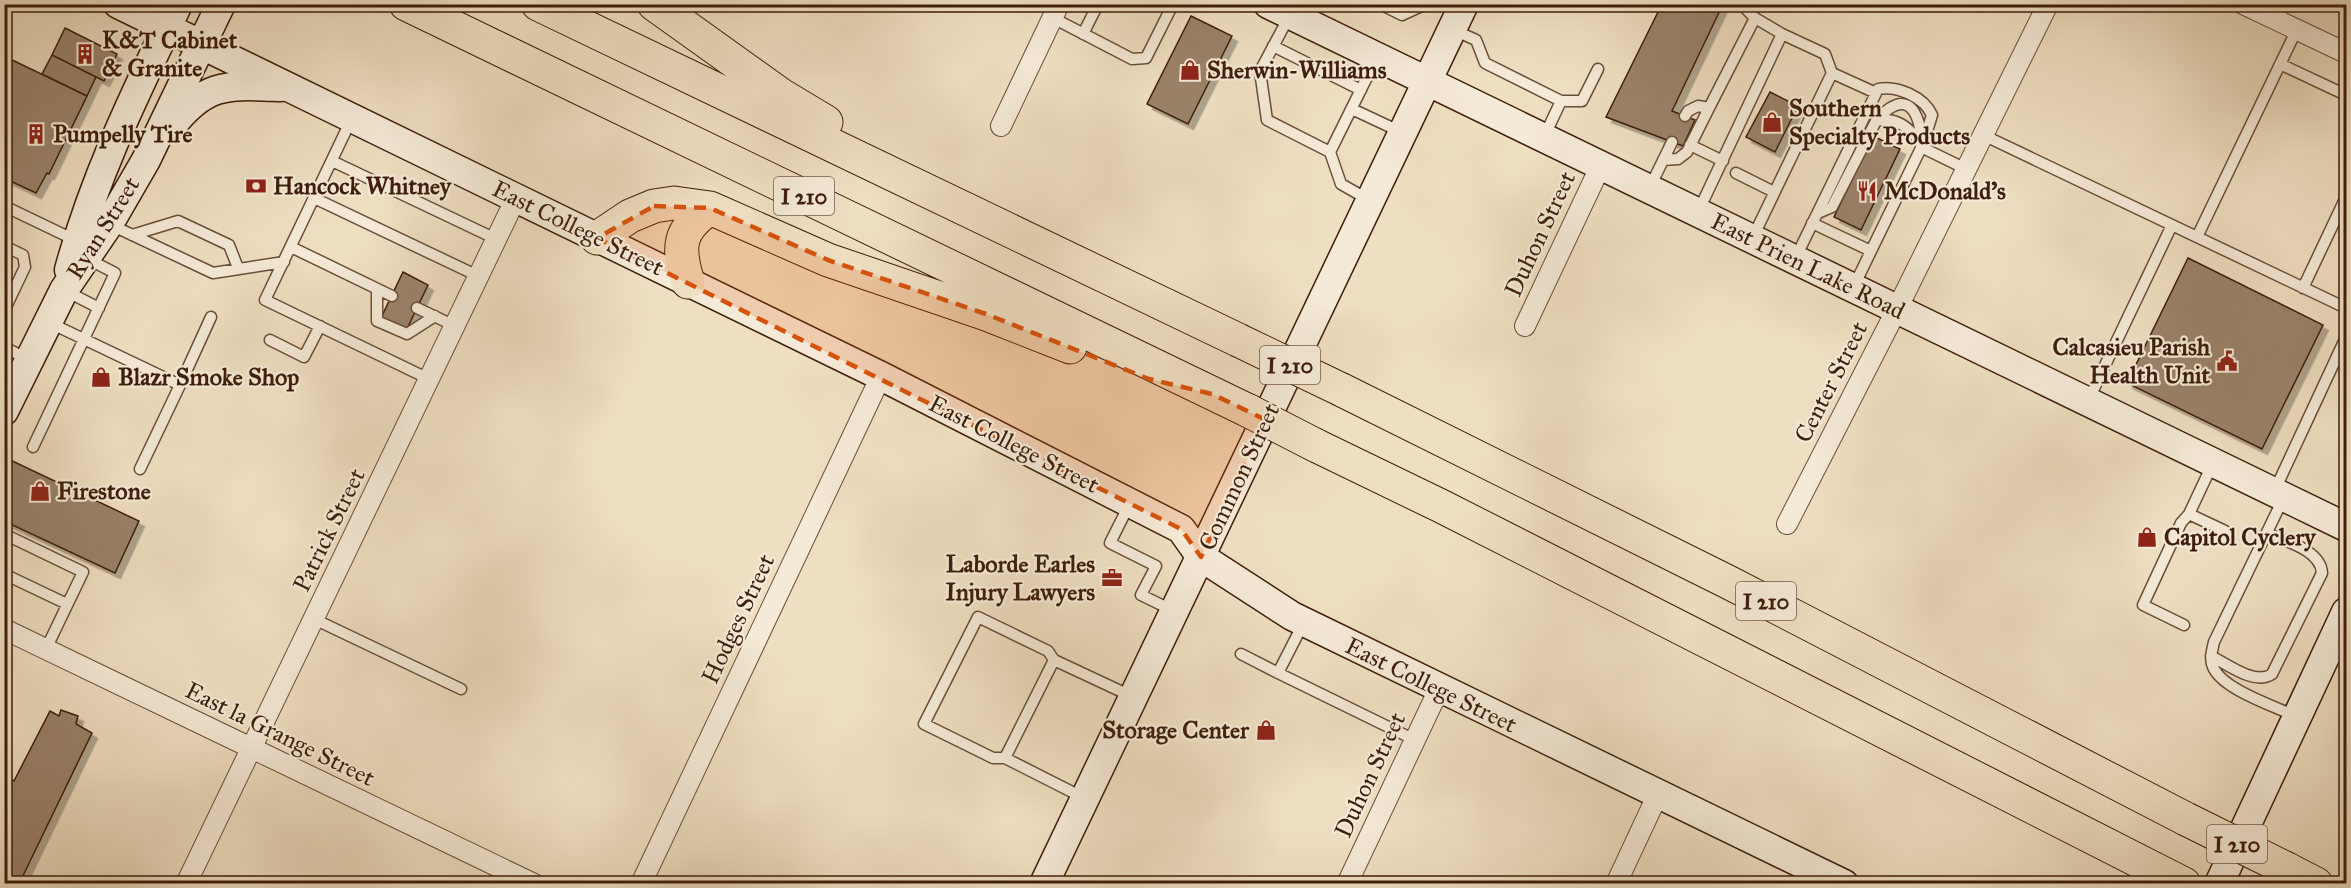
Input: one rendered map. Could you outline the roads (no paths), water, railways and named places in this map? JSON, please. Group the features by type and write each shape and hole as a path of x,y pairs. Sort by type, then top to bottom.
{"highway":[{"name":"I 210","path":"406,4 1441,506 2173,879"},
{"name":"I 210","path":"538,4 1342,390 1728,582 2316,884"},
{"path":"654,4 781,95 997,226"},
{"path":"597,238 630,216 654,206 674,203 710,208 828,260 986,314 1149,379 1207,391"},
{"path":"688,282 681,258 683,240 693,220 710,208"}],"main road":[{"name":"East College Street","path":"118,4 172,16 202,44 881,376 1131,503 1181,529 1201,557 1304,622 1844,884"},
{"name":"Ryan Street","path":"81,249 121,230 146,160 221,4"},
{"name":"East Prien Lake Road","path":"1284,8 1377,57 2346,527"},
{"name":"Ryan Street","path":"4,411 64,290 81,249 116,136 172,16"},
{"name":"Common Street","path":"1044,884 1458,17"},
{"path":"146,160 186,108 204,94 225,87 290,87"},
{"path":"2219,884 2345,620"}],"street":[{"name":"Center Street","path":"1787,524 1897,309 2048,4"},
{"path":"2243,4 2346,53"},
{"path":"1001,126 1056,11"},
{"name":"Duhon Street","path":"1525,326 1601,165"},
{"name":"Patrick Street","path":"186,884 516,198"},
{"name":"Hodges Street","path":"641,884 881,376"},
{"name":"East la Grange Street","path":"4,629 534,884"},
{"name":"Duhon Street","path":"1347,884 1439,689"},
{"path":"1616,884 1658,794"}],"lane":[{"path":"1083,34 1098,4"},
{"path":"1056,11 1083,34 1132,59 1146,58 1173,4"},
{"path":"1380,4 1401,10 1425,5"},
{"path":"1741,4 1755,18 1782,34 1825,54 1832,73 1876,93"},
{"path":"1284,8 1273,46 1260,71 1267,120 1330,152 1341,184 1370,201"},
{"path":"1458,17 1476,40 1485,63 1561,102 1582,101 1598,69"},
{"path":"1663,160 1678,159 1687,152 1755,18"},
{"path":"2197,237 2297,29"},
{"path":"1698,212 1782,34"},
{"path":"1273,46 1361,90"},
{"path":"1330,152 1377,57"},
{"path":"2280,64 2346,95"},
{"path":"1752,238 1832,73"},
{"path":"1795,259 1878,89 1890,86 1927,104 1932,115 1922,145 1853,288"},
{"path":"1544,137 1561,102"},
{"path":"1815,218 1832,207 1876,121 1887,108 1895,104 1910,106 1917,112 1922,145"},
{"path":"1685,116 1688,111 1698,106 1709,108"},
{"path":"1352,110 1402,133"},
{"path":"352,118 266,300 429,379"},
{"path":"1876,121 1900,122 1922,145 1966,169"},
{"path":"1983,135 2346,308"},
{"path":"1649,188 1672,142"},
{"path":"1690,145 1723,160"},
{"path":"332,161 496,239"},
{"path":"1736,173 1774,192"},
{"path":"2303,288 2346,197"},
{"path":"314,198 478,276"},
{"path":"4,206 81,249 115,273 86,340 33,447"},
{"path":"1815,218 1871,251"},
{"path":"121,230 178,220 230,245 238,268"},
{"path":"2088,402 2172,225"},
{"path":"121,230 213,273 284,262"},
{"path":"4,246 23,255 25,267 4,311"},
{"path":"291,247 392,296"},
{"path":"377,289 377,321 407,334 435,316"},
{"path":"64,290 99,308"},
{"path":"417,308 455,326"},
{"path":"140,469 211,317"},
{"path":"48,322 180,385"},
{"path":"270,340 304,357 320,326"},
{"path":"2297,717 2223,682 2214,669 2211,656 2214,642 2267,533 2279,495 2346,337"},
{"path":"4,347 29,360"},
{"path":"2184,625 2143,605 2181,523 2189,514 2213,462"},
{"path":"1131,503 1110,543 1156,566 1142,595 1175,611"},
{"path":"2189,514 2225,531"},
{"path":"2211,656 2256,678 2265,679 2272,674 2322,573 2322,565 2312,554 2267,533"},
{"path":"4,534 83,572 46,649"},
{"path":"4,574 67,604"},
{"path":"1085,798 1005,758 993,758 924,724 978,617 1048,651 1054,660 1134,698"},
{"path":"314,619 461,689"},
{"path":"1278,673 1304,622"},
{"path":"1240,654 1415,740"},
{"path":"1005,758 1054,660"}],"place":[{"name":"K&T Cabinet & Granite","path":"85,54"},
{"name":"Sherwin-Williams","path":"1190,70"},
{"name":"Southern Specialty Products","path":"1772,122"},
{"name":"Pumpelly Tire","path":"36,134"},
{"name":"Hancock Whitney","path":"256,186"},
{"name":"McDonald's","path":"1867,191"},
{"name":"Calcasieu Parish Health Unit","path":"2227,361"},
{"name":"Blazr Smoke Shop","path":"101,377"},
{"name":"Firestone","path":"40,491"},
{"name":"Capitol Cyclery","path":"2147,537"},
{"name":"Laborde Earles Injury Lawyers","path":"1112,578"},
{"name":"Storage Center","path":"1266,730"}]}
